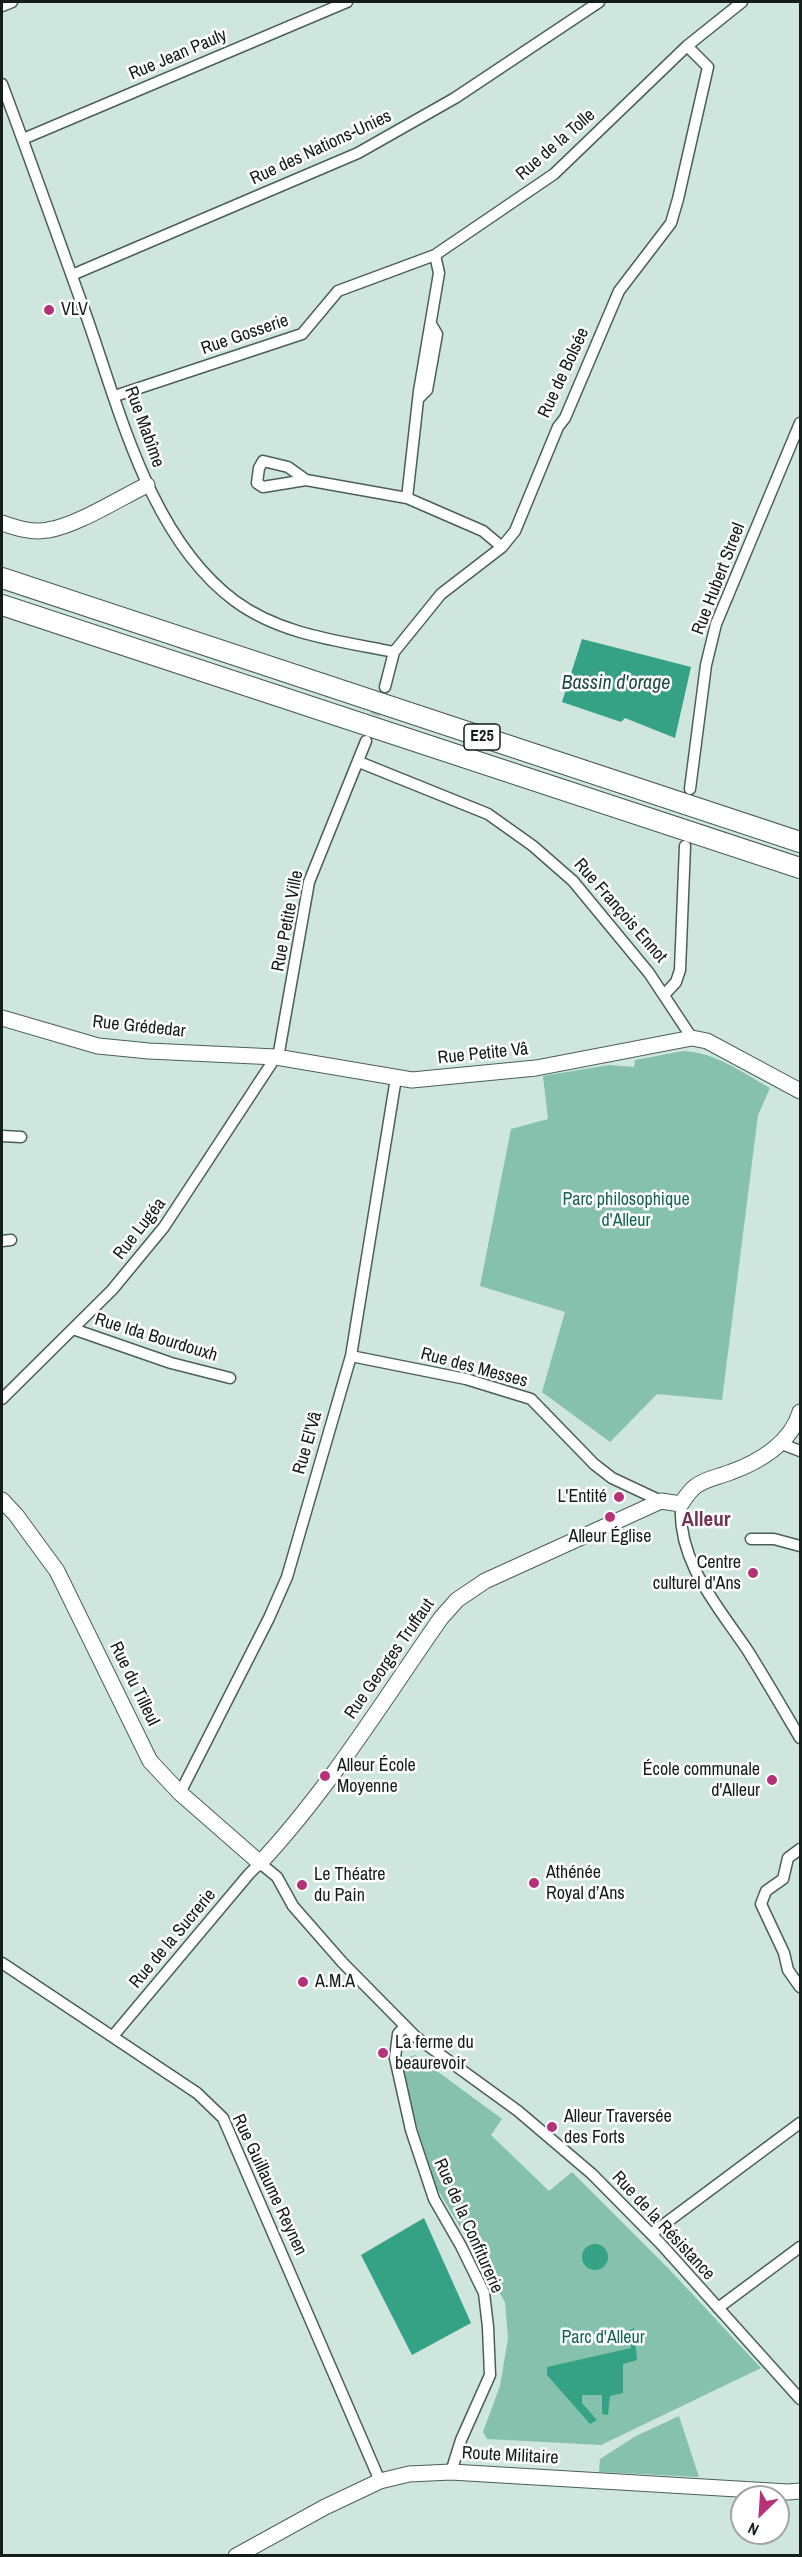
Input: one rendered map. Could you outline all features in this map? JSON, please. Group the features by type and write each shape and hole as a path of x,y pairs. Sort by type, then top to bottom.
{"highway":[{"name":"E25","path":"2,578 801,842"},
{"name":"E25","path":"2,605 801,868"},
{"path":"2,613 74,635 99,637"}],"street":[{"path":"2,6 12,2"},
{"name":"Rue Jean Pauly","path":"23,139 347,2"},
{"name":"Rue des Nations-Unies","path":"72,275 358,153 455,98 599,2"},
{"name":"Rue de la Tolle","path":"435,255 554,174 687,46 742,2"},
{"name":"Rue de Bolsée","path":"385,687 394,652 441,594 501,547 515,531 558,427 565,418 619,291 671,222 708,67 687,46"},
{"name":"Rue Mabîme","path":"2,84 147,485 158,507 198,567 236,602 281,626 314,636 394,652"},
{"path":"407,498 419,398 439,273 435,255"},
{"name":"Rue Gosserie","path":"115,396 302,334 338,291 435,255"},
{"name":"Rue Hubert Streel","path":"690,789 706,665 716,624 801,423"},
{"path":"306,480 407,498 483,531 501,547"},
{"path":"2,523 21,530 48,530 69,523 147,485"},
{"name":"Rue Petite Ville","path":"276,1058 285,1022 309,882 366,741"},
{"name":"Rue François Ennot","path":"359,762 488,814 533,846 573,881 649,973 692,1038"},
{"path":"664,996 676,982 680,970 685,846"},
{"name":"Rue Grédedar","path":"2,1018 98,1046 276,1058"},
{"path":"692,1038 707,1041 801,1091"},
{"name":"Rue Petite Vâ","path":"276,1058 396,1078 438,1079 536,1068 692,1038"},
{"name":"Rue Lugéa","path":"2,1399 112,1290 164,1227 276,1058"},
{"name":"Rue El'Vâ","path":"180,1793 269,1618 287,1577 351,1356 396,1078"},
{"path":"2,1136 21,1137"},
{"name":"Rue Ida Bourdouxh","path":"73,1329 171,1363 230,1378"},
{"name":"Rue des Messes","path":"351,1356 466,1379 531,1399 603,1471 612,1478 661,1501"},
{"path":"801,1412 782,1444 753,1463 730,1473 709,1478 694,1487 681,1504 679,1525 697,1576 767,1681 801,1738"},
{"path":"782,1444 801,1451"},
{"name":"Rue du Tilleul","path":"2,1500 16,1515 57,1571 150,1761 180,1793 260,1863"},
{"path":"661,1501 681,1504"},
{"name":"Rue Georges Truffaut","path":"260,1863 291,1830 321,1790 441,1618 456,1600 485,1581 661,1501"},
{"path":"751,1539 774,1539 801,1545"},
{"path":"801,1849 788,1858 783,1879 766,1891 761,1904 784,1953 788,1970 801,1987"},
{"name":"Rue de la Résistance","path":"260,1863 277,1877 293,1906 342,1962 404,2027 518,2111 592,2174 651,2234 801,2399"},
{"name":"Rue de la Sucrerie","path":"113,2036 260,1863"},
{"name":"Rue Guillaume Reynen","path":"2,1963 196,2093 223,2118 380,2481"},
{"name":"Rue de la Confiturerie","path":"404,2027 398,2034 394,2058 411,2130 434,2199 484,2293 488,2327 490,2375 461,2440 451,2472"},
{"path":"651,2234 801,2123"},
{"path":"718,2308 801,2247"},
{"name":"Route Militaire","path":"236,2556 325,2507 380,2481 409,2474 451,2472 801,2491"}],"green space":[{"name":"Parc philosophique d'Alleur","path":"683,1051 717,1059 770,1088 758,1115 722,1400 657,1394 610,1442 542,1392 565,1312 480,1286 511,1129 548,1119 543,1076 609,1065 634,1067 635,1060"},
{"name":"Parc d'Alleur","path":"415,2055 502,2119 491,2135 549,2191 572,2172 668,2268 761,2368 601,2445 487,2439 483,2432 500,2386 508,2338 505,2302 435,2185 397,2061"},
{"path":"679,2416 699,2477 599,2472 600,2459 636,2436"}],"water":[{"name":"Bassin d'orage","path":"582,639 691,667 675,738 625,718 621,722 562,702"},
{"path":"424,2218 471,2323 412,2355 361,2255"},
{"path":"595,2244 604,2248 608,2257 604,2266 595,2270 586,2266 582,2257 586,2248"},
{"path":"634,2328 637,2360 623,2364 623,2393 610,2396 608,2415 602,2414 602,2395 582,2395 582,2403 597,2420 590,2424 547,2375 547,2367 631,2348 630,2330"}],"tunnel":[{"path":"370,729 385,687"}],"place":[{"name":"VLV","path":"49,310"},
{"name":"L'Entité","path":"619,1497"},
{"name":"Alleur Église","path":"610,1517"},
{"name":"Centre culturel d'Ans","path":"753,1573"},
{"name":"Alleur École Moyenne","path":"325,1776"},
{"name":"École communale d'Alleur","path":"772,1780"},
{"name":"Athénée Royal d’Ans","path":"534,1883"},
{"name":"Le Théatre du Pain","path":"302,1885"},
{"name":"A.M.A","path":"303,1982"},
{"name":"La ferme du beaurevoir","path":"383,2053"},
{"name":"Alleur Traversée des Forts","path":"552,2127"}],"district":[{"name":"Alleur","path":"706,1520"}]}
